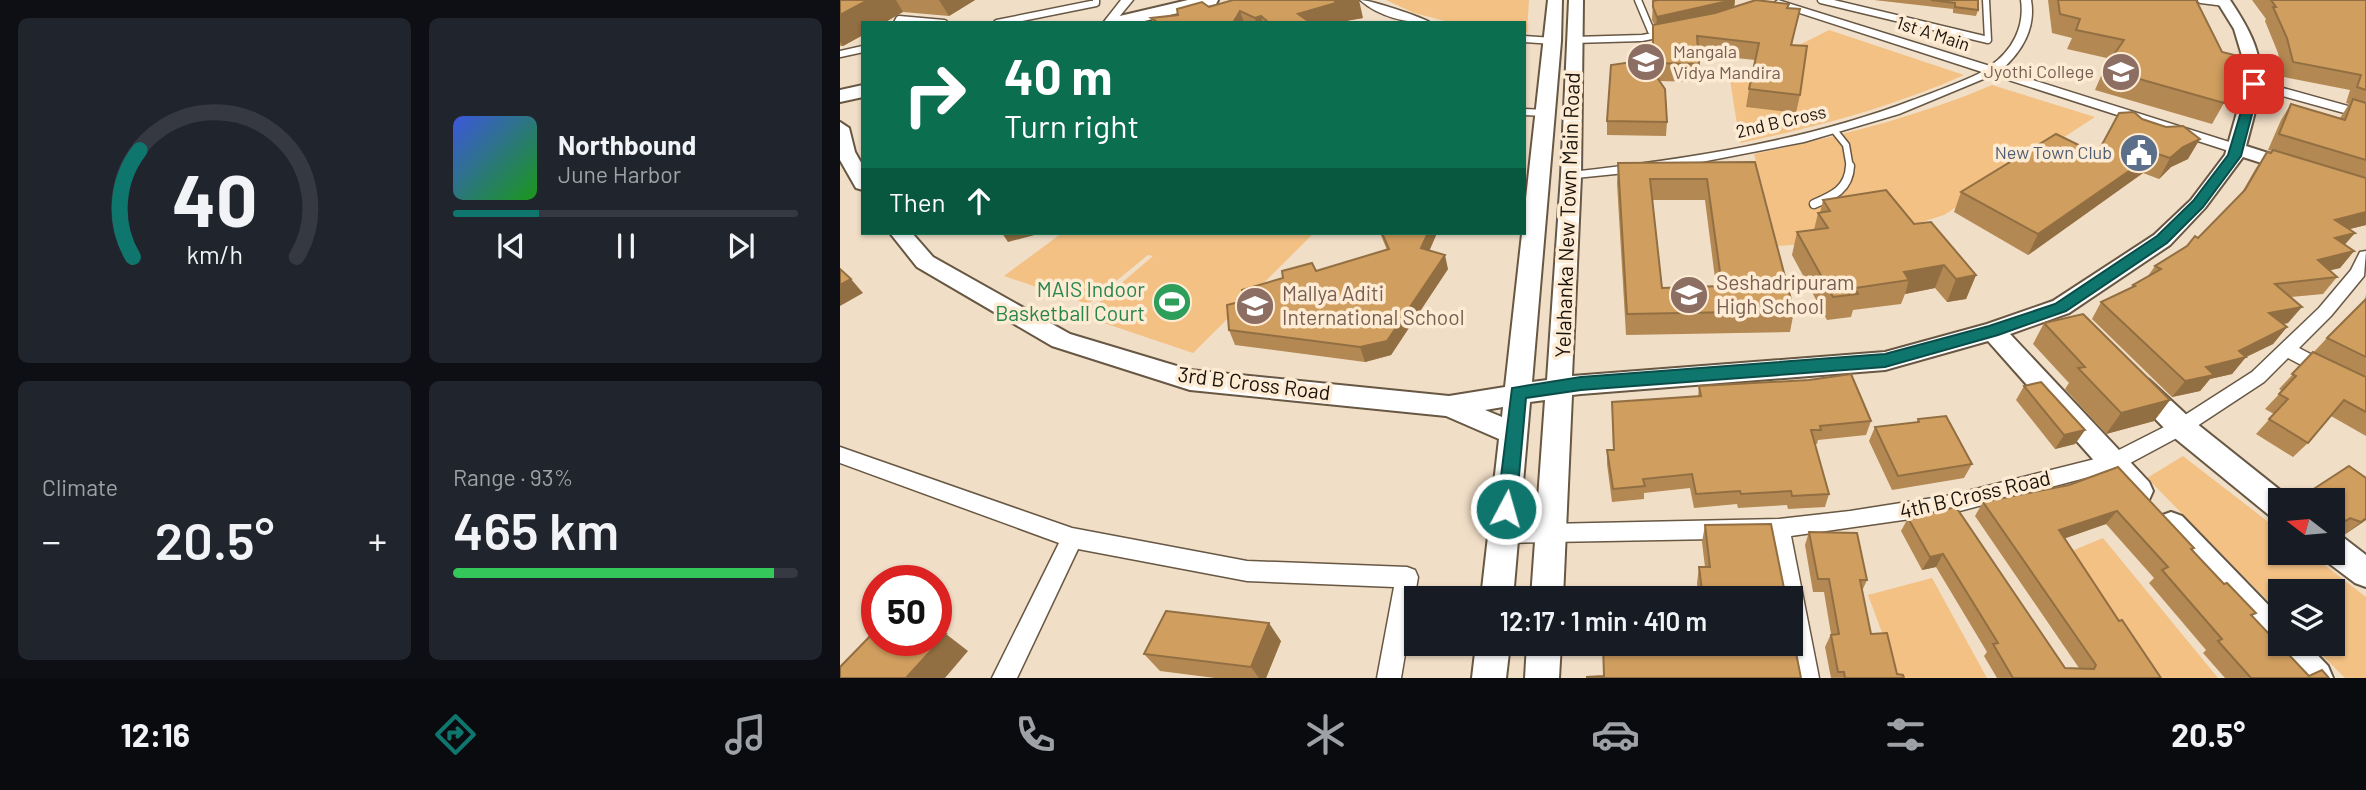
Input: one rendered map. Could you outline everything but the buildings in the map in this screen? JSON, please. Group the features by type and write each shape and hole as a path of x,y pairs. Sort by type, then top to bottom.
{"main road":[{"path":"1121,21 1217,4"},
{"path":"1169,21 1217,4"},
{"path":"840,85 861,80"},
{"path":"840,96 861,91"}],"street":[{"path":"1111,21 1119,7 1128,0"},
{"path":"1365,0 1384,11 1419,21"},
{"name":"Yelahanka New Town Main Road","path":"1498,586 1518,393 1532,181 1546,113 1555,0"},
{"name":"Yelahanka New Town Main Road","path":"1549,586 1571,176 1576,0"},
{"path":"1991,71 2025,33 2028,8 2026,0"},
{"path":"2224,1 2242,29 2251,59 2254,84 2366,115"},
{"name":"1st A Main","path":"1777,3 2236,149"},
{"path":"1574,40 1642,38 1687,30"},
{"path":"1526,39 1553,41"},
{"name":"2nd B Cross","path":"1571,176 1699,159 1834,130 1926,100 1991,71"},
{"name":"3rd B Cross Road","path":"903,235 925,261 1061,340 1190,380 1449,406 1561,387 1885,360 1993,331 2070,317 2162,240 2198,204 2234,156 2254,84"},
{"path":"840,128 845,152 861,178"},
{"path":"2236,149 2316,174"},
{"name":"4th B Cross Road","path":"1504,534 1779,528 1850,520 1952,504 2112,463 2181,428 2258,377 2325,312 2363,268"},
{"path":"1993,331 2112,463 2268,627"},
{"path":"2288,350 2366,392"},
{"path":"2125,372 2181,428 2268,497"},
{"path":"1449,406 1514,434"},
{"path":"840,455 1072,538 1247,571 1407,577 1389,678"},
{"path":"1952,504 1968,526"},
{"path":"1779,528 1807,678"},
{"path":"1004,678 1072,538"},
{"path":"2345,557 2366,573"},
{"path":"1489,678 1492,656"},
{"path":"1542,678 1543,656"},
{"path":"2295,656 2316,678"}],"lane":[{"path":"1008,21 1096,4 1096,0"},
{"path":"1639,0 1651,32"},
{"path":"1821,0 1988,40 1986,0"},
{"path":"2201,0 2224,1"},
{"path":"898,21 922,21"},
{"path":"840,54 861,49"},
{"path":"1526,112 1546,113"},
{"path":"1814,204 1836,195 1847,180 1852,161 1849,148 1834,130"}],"shaded area":[{"path":"1386,0 1529,0 1527,32 1526,21 1445,21 1414,13"},
{"path":"1829,30 1964,75 1854,115 1740,143 1730,80"},
{"path":"1992,85 2095,117 1944,215 1868,239 1778,246 1754,154 1875,125"},
{"path":"1059,235 1312,235 1193,353 1083,316 1153,256 1148,255 1088,304 1004,276"},
{"path":"2183,456 2268,522 2268,565 2325,565 2343,579 2268,579 2268,601 2147,478"},
{"path":"2103,538 2218,678 2149,678 2062,555"},
{"path":"1932,578 1987,678 1899,678 1868,595"},
{"path":"2345,581 2366,597 2366,678 2345,678 2323,656 2345,656"}],"place":[{"name":"Mangala Vidya Mandira","path":"1646,62"},
{"name":"Jyothi College","path":"2121,72"},
{"name":"New Town Club","path":"2139,153"},
{"name":"Seshadripuram High School","path":"1689,295"},
{"name":"MAIS Indoor Basketball Court","path":"1172,302"},
{"name":"Mallya Aditi International School","path":"1255,306"}],"route":[{"path":"1506,509 1518,393 1581,384 1885,360 1993,331 2060,307 2162,240 2198,204 2234,156 2254,84"}]}
